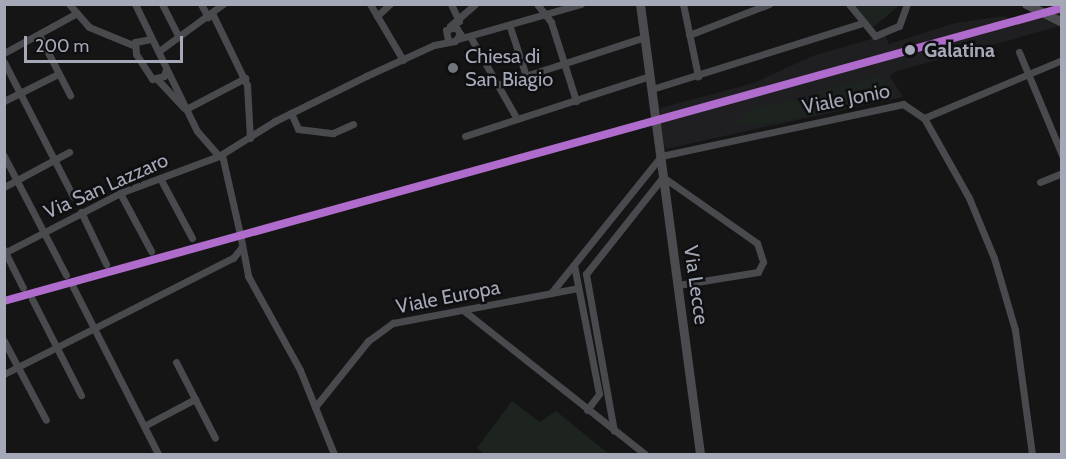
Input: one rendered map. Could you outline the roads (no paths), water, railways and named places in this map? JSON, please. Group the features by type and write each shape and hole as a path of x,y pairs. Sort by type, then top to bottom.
{"main road":[{"name":"Via Lecce","path":"640,4 700,454"},
{"path":"1026,4 1062,22"}],"street":[{"path":"69,4 89,27 135,46 145,70 158,80 186,110 221,155 245,266 315,407 334,454"},
{"path":"135,4 186,110"},
{"path":"162,4 179,37"},
{"path":"201,4 245,78 250,138"},
{"path":"159,51 224,4"},
{"path":"370,4 403,60"},
{"path":"377,16 390,4"},
{"path":"451,4 459,18 459,33"},
{"path":"434,45 475,4"},
{"path":"537,4 547,16 576,101"},
{"path":"472,39 581,4"},
{"path":"683,4 698,76"},
{"path":"689,36 769,4"},
{"path":"849,4 862,23 875,36 899,26 908,6"},
{"path":"4,53 77,13"},
{"path":"652,89 862,23"},
{"path":"510,27 526,76"},
{"path":"448,29 472,39 517,119"},
{"path":"448,29 448,40"},
{"name":"Via San Lazzaro","path":"5,252 120,193 221,155 291,113 459,33"},
{"path":"39,35 70,95"},
{"path":"498,85 645,37"},
{"path":"135,46 140,38 151,39"},
{"path":"1019,52 1062,155"},
{"path":"1032,454 1013,321 987,240 924,118 1062,60"},
{"path":"4,62 73,196"},
{"path":"158,80 166,69"},
{"path":"4,101 58,74"},
{"path":"465,136 650,76"},
{"path":"186,110 245,78"},
{"name":"Viale Jonio","path":"661,156 892,104 903,104 924,118"},
{"path":"291,113 298,129 333,133 353,124"},
{"path":"4,187 69,152"},
{"path":"4,156 66,275"},
{"path":"551,293 661,156"},
{"path":"1040,182 1062,173"},
{"path":"585,274 650,189 663,177 757,243 763,262 758,272 678,285"},
{"path":"160,178 192,238"},
{"path":"640,182 650,189"},
{"path":"120,193 151,251"},
{"path":"81,212 106,264"},
{"path":"4,374 232,258 242,247"},
{"path":"5,252 23,288"},
{"path":"232,258 245,266"},
{"path":"574,265 585,274 614,431"},
{"path":"574,265 599,394"},
{"path":"73,287 158,454"},
{"name":"Viale Europa","path":"315,407 382,329 463,310 578,288"},
{"path":"32,299 81,395"},
{"path":"463,310 645,454"},
{"path":"4,341 46,420"},
{"path":"176,362 215,438"},
{"path":"587,410 599,394 607,393"},
{"path":"144,426 195,399"}],"place":[{"name":"Galatina","path":"910,50"},
{"name":"Chiesa di San Biagio","path":"453,68"}]}
